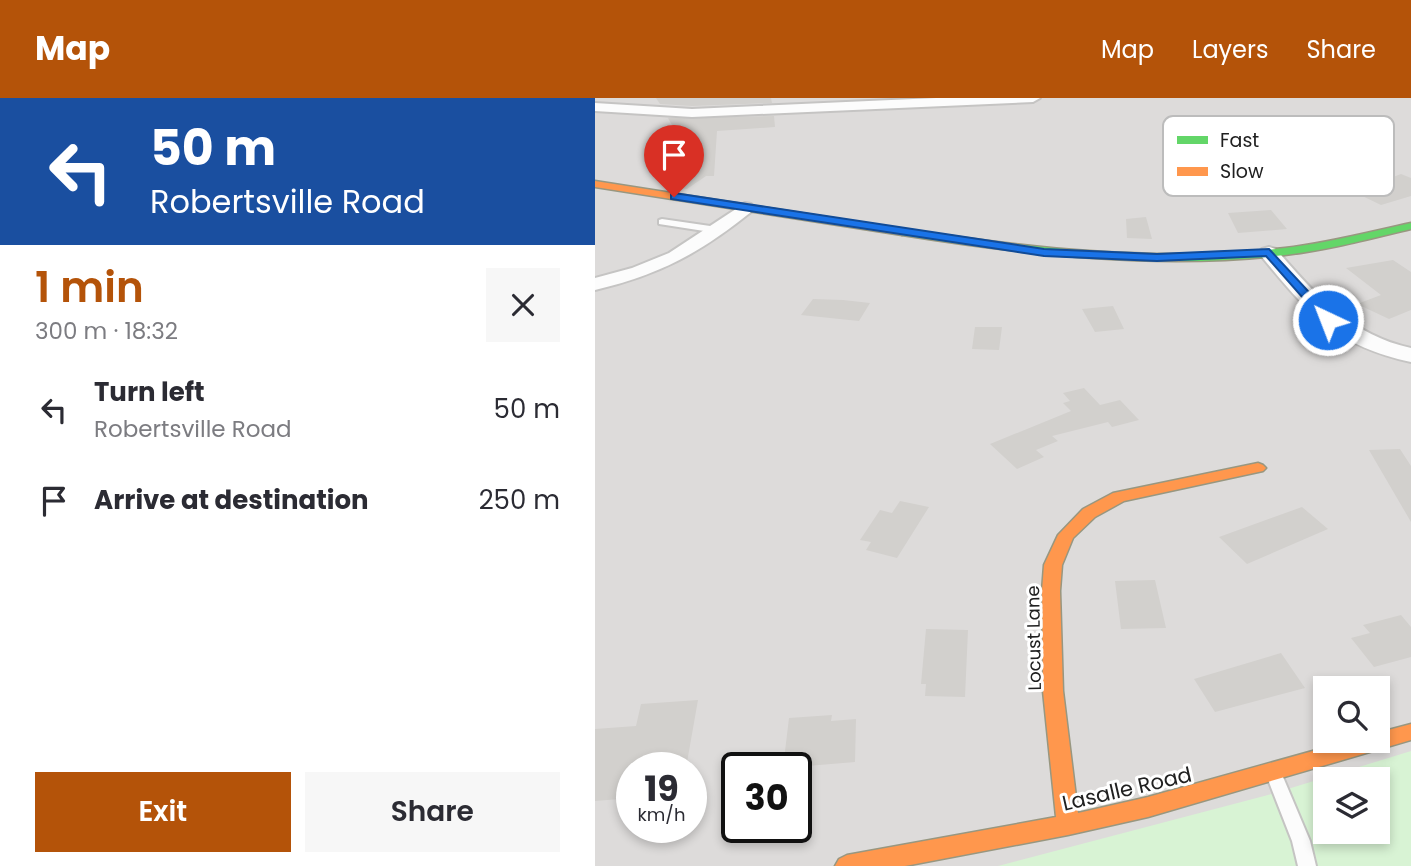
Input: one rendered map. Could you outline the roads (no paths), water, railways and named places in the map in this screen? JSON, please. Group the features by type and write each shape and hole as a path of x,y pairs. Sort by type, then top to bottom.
{"street":[{"path":"595,107 692,113 1033,98"},
{"path":"595,184 981,245 1060,254 1157,258 1269,253 1350,241 1411,226"},
{"path":"595,284 656,268 674,260 745,208"},
{"path":"1269,253 1328,320 1345,333 1368,344 1411,355"},
{"name":"Locust Lane","path":"1068,825 1053,691 1051,591 1053,565 1066,535 1089,513 1119,497 1258,468"},
{"name":"Lasalle Road","path":"847,866 1068,825 1274,774 1411,732"}],"lane":[{"path":"662,222 717,230"},
{"path":"1274,774 1301,841 1307,866"}]}
